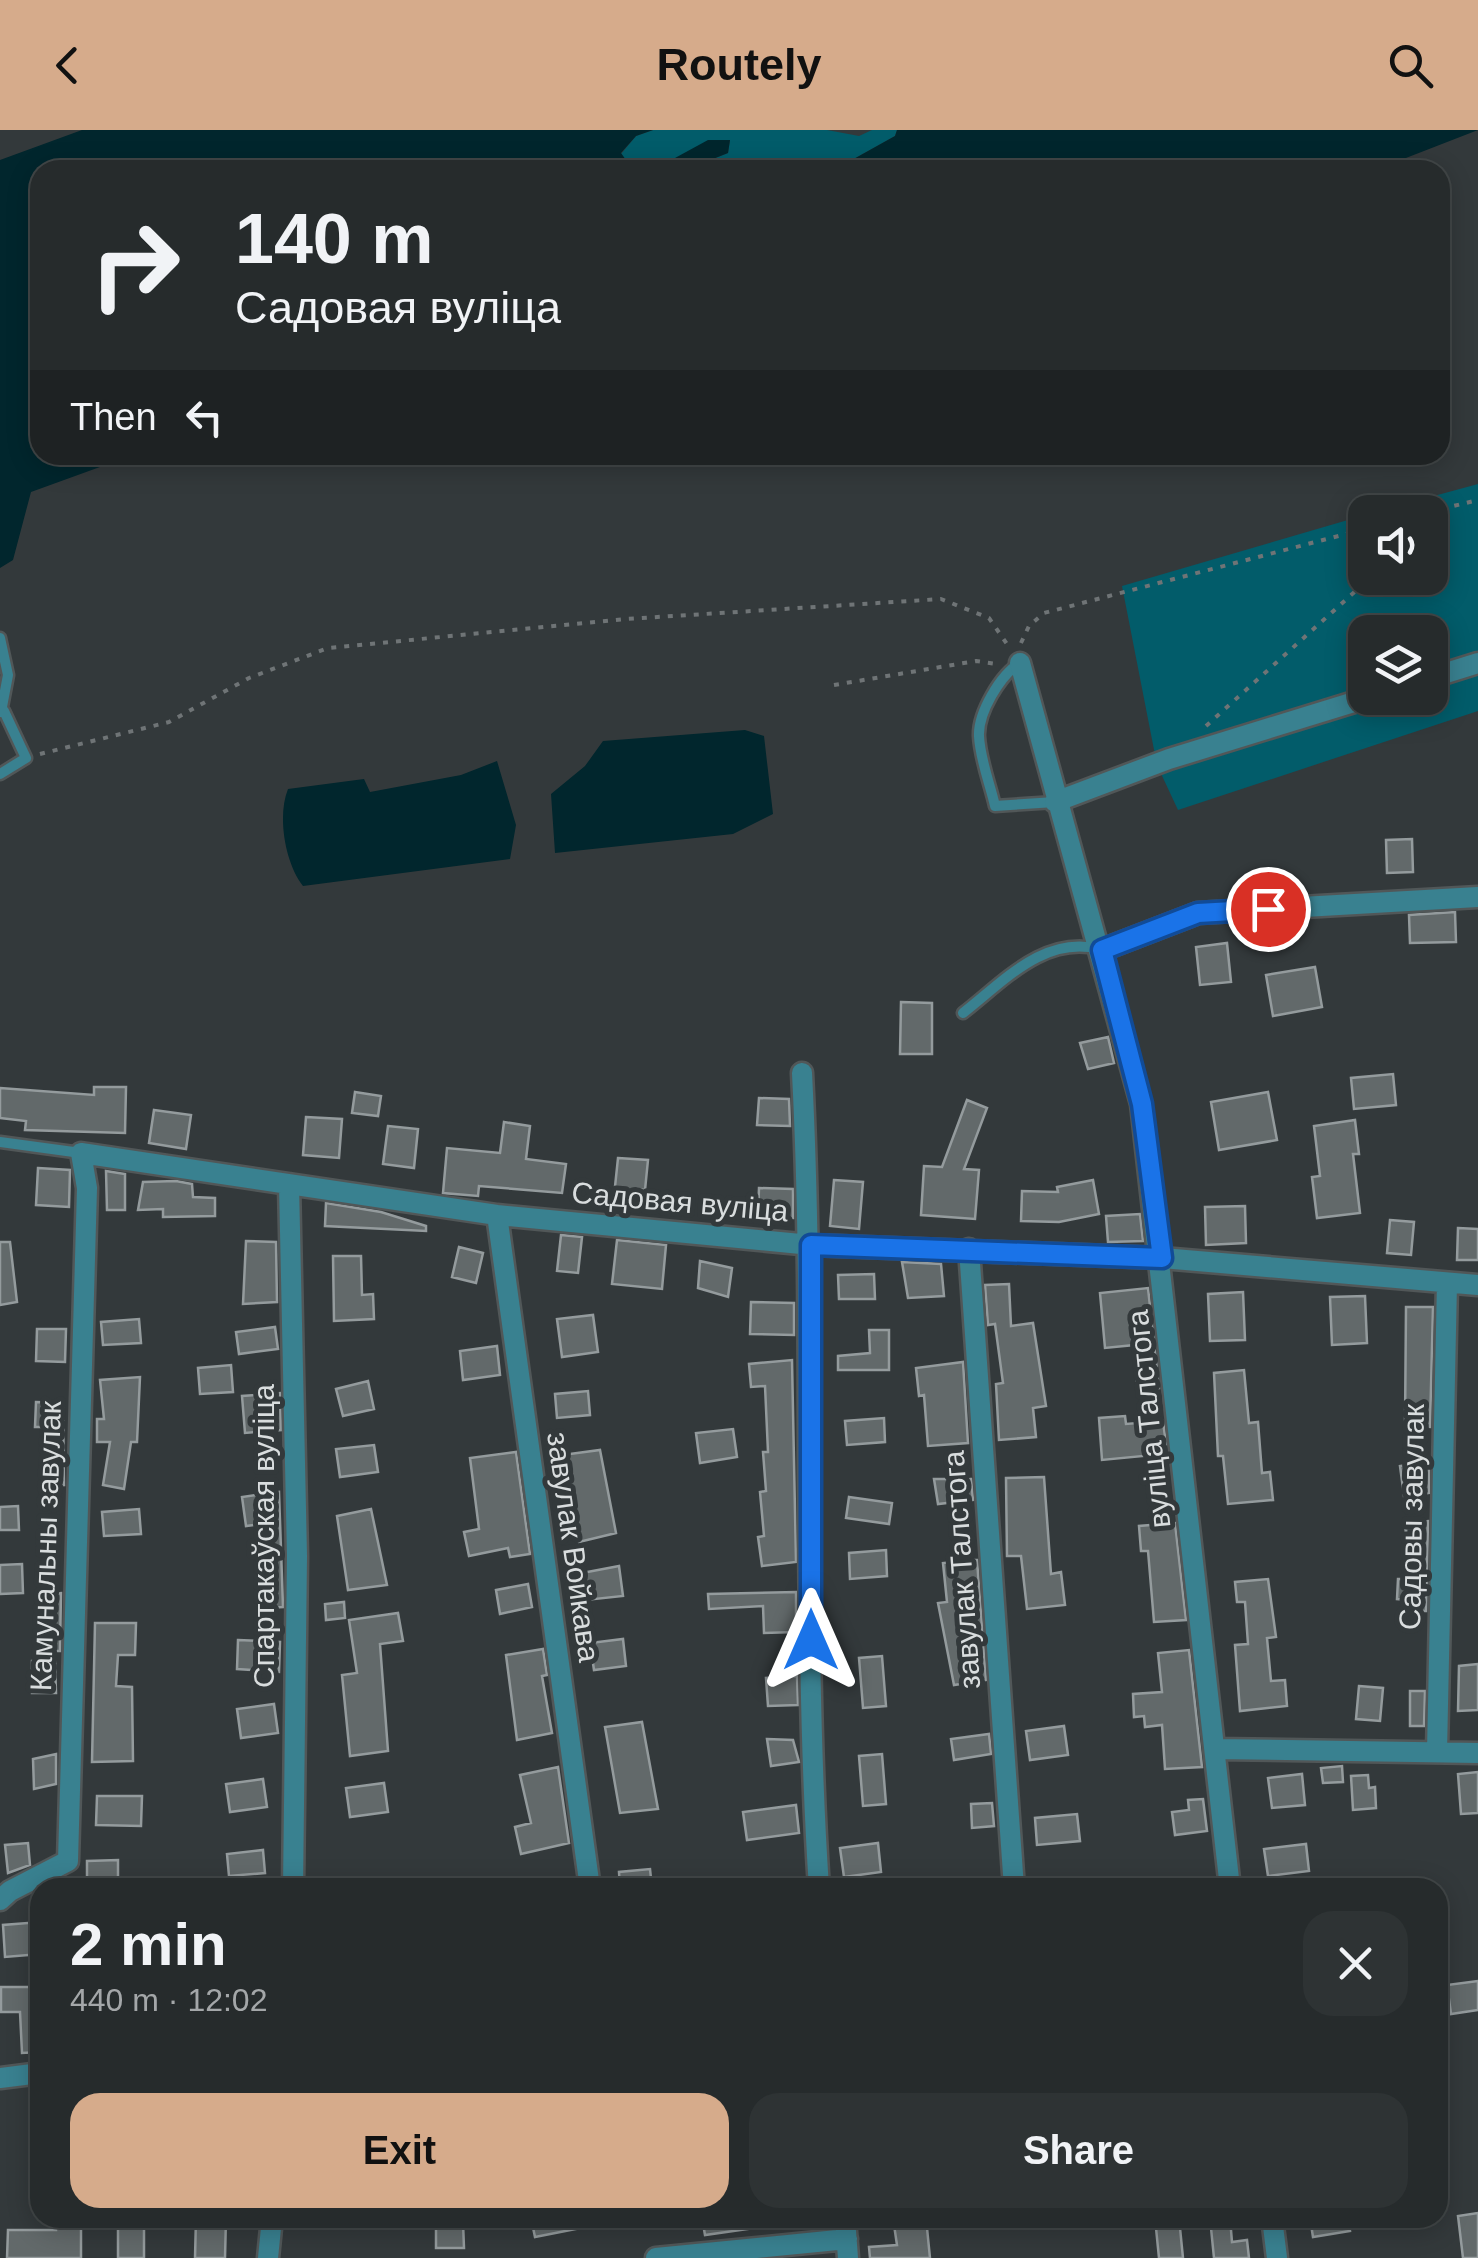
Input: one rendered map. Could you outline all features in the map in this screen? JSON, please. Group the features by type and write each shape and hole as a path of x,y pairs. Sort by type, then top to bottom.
{"street":[{"path":"1448,672 1478,663"},
{"name":"вуліца Талстога","path":"1013,668 1102,950 1142,1104 1229,1878"},
{"path":"1055,802 1169,759 1348,704"},
{"path":"1102,950 1198,913 1478,897"},
{"path":"802,1073 811,1245 811,1758 819,1878"},
{"name":"Садовая вуліца","path":"81,1153 497,1215 811,1245 1162,1258 1478,1284"},
{"name":"Камунальны завулак","path":"34,1878 68,1861 87,1188 81,1153"},
{"name":"Спартакаўская вуліца","path":"289,1184 297,1556 293,1878"},
{"name":"завулак Войкава","path":"497,1215 589,1878"},
{"name":"завулак Талстога","path":"969,1249 1013,1878"},
{"name":"Садовы завулак","path":"1437,1752 1447,1283"},
{"path":"1215,1750 1478,1753"},
{"name":"Камунальны завулак","path":"0,1900 30,1880"},
{"path":"0,2078 30,2074"},
{"path":"268,2258 271,2228"},
{"path":"1273,2228 1277,2258"},
{"path":"656,2258 848,2249"}],"lane":[{"path":"0,638 8,676 2,712 26,758 0,774"},
{"path":"1013,668 978,734 995,806 1055,802"},
{"path":"963,1013 1040,954 1078,944 1102,950"},
{"name":"Садовая вуліца","path":"0,1142 81,1153"}],"path":[{"path":"1448,508 1478,500"},
{"path":"1013,668 1030,626 1044,613 1348,533"},
{"path":"1198,733 1351,595"},
{"path":"26,758 169,722 248,678 328,648 626,619 941,600 989,618 1013,668"},
{"path":"834,685 976,661 1013,668"}],"shaded area":[{"path":"82,130 653,130 636,136 621,153 626,160 30,160 30,465 105,465 31,492 13,560 0,568 0,160"},
{"path":"653,130 827,130 859,136 872,130 897,130 895,136 852,160 710,160 728,153 730,140 704,145 671,160 625,160 621,154 636,136"},
{"path":"897,130 1478,130 1401,160 852,160 895,136"},
{"path":"708,140 730,140 728,153 710,160 671,160"},
{"path":"1478,484 1478,711 1178,810 1157,765 1122,586 1348,520 1348,595 1448,595 1448,495 1438,495"},
{"path":"745,730 764,736 773,814 733,834 555,853 551,794 585,766 603,741"},
{"path":"497,761 516,825 510,859 303,886 287,852 283,812 288,789 364,779 370,792 461,775"}],"building":[{"path":"1412,839 1413,872 1387,873 1386,840"},
{"path":"1455,912 1456,942 1410,943 1409,915"},
{"path":"1227,943 1231,982 1200,985 1196,947"},
{"path":"1315,967 1322,1007 1273,1016 1266,975"},
{"path":"901,1002 932,1003 932,1054 900,1054"},
{"path":"1108,1037 1114,1063 1088,1069 1080,1043"},
{"path":"1393,1074 1396,1105 1354,1109 1351,1078"},
{"path":"94,1087 126,1087 125,1133 25,1130 26,1121 0,1118 0,1088 94,1095"},
{"path":"355,1092 381,1096 378,1116 352,1113"},
{"path":"1268,1092 1277,1140 1219,1150 1211,1102"},
{"path":"759,1098 789,1099 790,1126 757,1125"},
{"path":"967,1100 987,1108 964,1169 979,1170 975,1219 921,1215 924,1166 942,1167"},
{"path":"154,1110 191,1115 186,1149 149,1143"},
{"path":"306,1117 342,1119 339,1158 303,1155"},
{"path":"1355,1120 1359,1154 1353,1154 1360,1213 1317,1218 1312,1177 1320,1176 1314,1126"},
{"path":"504,1122 530,1126 526,1159 566,1164 562,1193 479,1186 478,1196 443,1193 447,1148 500,1153"},
{"path":"388,1126 418,1129 414,1168 383,1164"},
{"path":"618,1158 648,1160 645,1190 638,1189 637,1198 614,1196"},
{"path":"38,1168 70,1170 69,1207 36,1205"},
{"path":"106,1171 125,1174 125,1210 107,1210"},
{"path":"834,1180 863,1182 859,1229 830,1226"},
{"path":"1093,1180 1099,1214 1059,1222 1021,1221 1022,1191 1058,1192 1057,1187"},
{"path":"143,1182 192,1184 193,1197 215,1198 215,1216 163,1217 163,1209 138,1210"},
{"path":"759,1188 793,1189 793,1218 758,1216"},
{"path":"326,1203 381,1212 426,1226 426,1231 325,1226"},
{"path":"1245,1206 1246,1243 1206,1245 1205,1207"},
{"path":"1140,1214 1143,1241 1108,1242 1106,1216"},
{"path":"1390,1220 1414,1222 1411,1255 1387,1253"},
{"path":"1458,1228 1478,1229 1478,1260 1457,1260"},
{"path":"561,1235 582,1237 578,1273 557,1271"},
{"path":"617,1240 666,1245 662,1289 612,1284"},
{"path":"246,1241 276,1242 277,1302 243,1304"},
{"path":"0,1242 10,1242 17,1302 0,1305"},
{"path":"459,1247 483,1253 476,1283 452,1277"},
{"path":"333,1256 361,1256 362,1295 373,1294 374,1319 334,1321"},
{"path":"700,1261 732,1268 728,1297 698,1288"},
{"path":"902,1262 941,1264 944,1296 908,1298"},
{"path":"874,1274 875,1299 839,1299 838,1275"},
{"path":"1009,1284 1011,1326 1033,1323 1046,1406 1033,1408 1036,1437 999,1440 996,1384 1003,1383 995,1324 988,1325 985,1285"},
{"path":"1148,1288 1159,1388 1137,1389 1135,1345 1105,1348 1100,1293"},
{"path":"1243,1292 1245,1340 1210,1341 1208,1294"},
{"path":"1365,1296 1367,1343 1332,1345 1330,1297"},
{"path":"751,1302 794,1303 794,1335 750,1334"},
{"path":"1406,1307 1433,1307 1430,1427 1405,1425"},
{"path":"593,1315 598,1352 562,1357 557,1319"},
{"path":"139,1319 141,1343 103,1345 101,1322"},
{"path":"275,1327 278,1349 239,1354 236,1332"},
{"path":"37,1329 66,1329 65,1362 36,1361"},
{"path":"869,1330 889,1330 889,1370 838,1370 838,1356 870,1353"},
{"path":"497,1346 500,1375 463,1380 460,1351"},
{"path":"792,1360 796,1562 762,1566 758,1537 764,1536 760,1492 766,1491 763,1452 768,1452 765,1386 751,1387 749,1364"},
{"path":"963,1362 968,1443 928,1446 924,1395 919,1396 916,1368"},
{"path":"231,1365 233,1392 200,1394 198,1368"},
{"path":"1244,1370 1249,1423 1258,1422 1262,1473 1270,1472 1273,1500 1228,1504 1223,1456 1218,1456 1214,1373"},
{"path":"140,1377 137,1442 131,1442 124,1489 103,1485 110,1442 97,1442 97,1419 104,1419 100,1380"},
{"path":"368,1381 374,1409 343,1416 336,1389"},
{"path":"588,1391 590,1415 557,1418 555,1394"},
{"path":"280,1393 281,1430 245,1433 242,1396"},
{"path":"36,1402 63,1403 64,1485 45,1486 43,1427 35,1427"},
{"path":"1125,1416 1126,1424 1163,1421 1166,1444 1153,1445 1154,1455 1102,1460 1099,1418"},
{"path":"884,1418 885,1442 847,1445 845,1421"},
{"path":"733,1429 737,1457 700,1463 696,1433"},
{"path":"374,1445 378,1472 340,1477 336,1449"},
{"path":"600,1450 616,1533 579,1542 562,1455"},
{"path":"516,1452 530,1554 510,1557 508,1548 469,1556 464,1532 479,1529 470,1458"},
{"path":"1429,1462 1429,1493 1404,1496 1400,1466"},
{"path":"1044,1477 1051,1574 1061,1572 1065,1605 1027,1609 1021,1556 1007,1556 1006,1478"},
{"path":"934,1479 971,1479 973,1500 938,1504"},
{"path":"279,1492 283,1607 265,1608 261,1524 246,1526 242,1497"},
{"path":"849,1497 892,1503 889,1524 846,1518"},
{"path":"18,1506 19,1530 0,1530 0,1507"},
{"path":"139,1509 141,1534 104,1536 102,1512"},
{"path":"371,1509 387,1585 348,1590 337,1516"},
{"path":"1428,1521 1426,1611 1409,1611 1409,1600 1397,1599 1398,1579 1410,1579 1405,1523"},
{"path":"1175,1523 1186,1620 1154,1622 1148,1551 1141,1551 1139,1526"},
{"path":"886,1550 887,1576 850,1579 849,1553"},
{"path":"977,1560 986,1680 954,1685 938,1603 947,1602 943,1563"},
{"path":"22,1564 23,1593 0,1594 0,1565"},
{"path":"619,1566 623,1596 586,1600 582,1573"},
{"path":"1268,1579 1276,1637 1267,1638 1271,1681 1285,1680 1287,1706 1240,1711 1235,1645 1248,1644 1245,1602 1237,1602 1235,1582"},
{"path":"528,1584 532,1607 500,1614 496,1590"},
{"path":"796,1592 796,1632 764,1633 763,1606 709,1609 708,1594"},
{"path":"61,1593 60,1651 47,1651 48,1627 38,1628 38,1595"},
{"path":"344,1602 345,1618 326,1620 325,1604"},
{"path":"398,1613 403,1641 380,1644 388,1751 350,1756 342,1675 357,1673 349,1620"},
{"path":"95,1623 136,1623 135,1655 118,1655 116,1686 132,1687 133,1761 92,1762"},
{"path":"623,1639 626,1666 594,1670 590,1643"},
{"path":"238,1640 280,1642 279,1672 237,1669"},
{"path":"543,1649 547,1675 542,1676 552,1733 517,1740 506,1655"},
{"path":"1189,1650 1202,1767 1165,1769 1162,1725 1145,1727 1144,1716 1134,1717 1133,1694 1162,1692 1158,1653"},
{"path":"882,1656 886,1706 863,1708 859,1658"},
{"path":"32,1661 55,1661 56,1693 32,1693"},
{"path":"1478,1664 1478,1710 1458,1711 1459,1666"},
{"path":"797,1676 798,1705 768,1706 766,1678"},
{"path":"1359,1686 1383,1688 1380,1721 1356,1719"},
{"path":"1410,1691 1425,1691 1424,1726 1410,1726"},
{"path":"274,1704 278,1733 241,1738 237,1709"},
{"path":"642,1722 658,1809 620,1813 605,1727"},
{"path":"1064,1726 1068,1755 1030,1760 1026,1731"},
{"path":"989,1734 991,1754 954,1760 951,1739"},
{"path":"767,1739 793,1740 799,1762 771,1766"},
{"path":"56,1754 56,1784 34,1789 33,1759"},
{"path":"882,1754 886,1804 863,1806 859,1756"},
{"path":"1342,1766 1343,1782 1323,1783 1321,1768"},
{"path":"558,1767 569,1843 521,1854 515,1827 531,1823 520,1775"},
{"path":"1478,1772 1478,1813 1461,1814 1458,1774"},
{"path":"1302,1774 1305,1805 1272,1808 1268,1778"},
{"path":"1368,1775 1369,1788 1375,1787 1376,1808 1353,1810 1351,1776"},
{"path":"263,1779 267,1807 230,1812 226,1784"},
{"path":"384,1783 388,1812 350,1817 346,1788"},
{"path":"97,1796 142,1796 141,1826 96,1825"},
{"path":"1203,1799 1207,1831 1175,1835 1172,1812 1189,1810 1188,1800"},
{"path":"992,1803 994,1826 972,1828 971,1804"},
{"path":"796,1805 799,1833 747,1840 743,1812"},
{"path":"1077,1814 1080,1841 1037,1845 1035,1818"},
{"path":"28,1843 30,1865 8,1873 5,1845"},
{"path":"878,1843 881,1872 844,1877 840,1848"},
{"path":"1306,1844 1309,1871 1268,1876 1264,1849"},
{"path":"263,1850 265,1873 229,1876 227,1854"},
{"path":"118,1860 118,1878 87,1878 87,1861"},
{"path":"650,1869 651,1878 619,1878 619,1872"},
{"path":"30,1923 30,1955 5,1957 3,1925"},
{"path":"1478,1981 1478,2010 1451,2014 1448,1985"},
{"path":"1,1987 30,1987 30,2053 22,2053 20,2012 1,2012"},
{"path":"1478,2213 1478,2258 1463,2258 1458,2216"},
{"path":"81,2228 81,2258 7,2258 8,2230"},
{"path":"118,2228 144,2228 144,2258 118,2258"},
{"path":"196,2228 226,2228 225,2258 195,2258"},
{"path":"436,2228 463,2228 464,2248 436,2248"},
{"path":"533,2228 581,2228 535,2237"},
{"path":"704,2228 755,2228 705,2235"},
{"path":"894,2228 927,2228 930,2258 870,2258 869,2247 897,2245"},
{"path":"1156,2228 1180,2228 1183,2258 1159,2258"},
{"path":"1211,2228 1231,2228 1232,2242 1247,2240 1249,2258 1214,2258"},
{"path":"1312,2228 1350,2228 1350,2231 1313,2237"}],"route":[{"path":"811,1640 811,1245 1162,1258 1142,1104 1102,950 1198,913 1268,909"}]}
